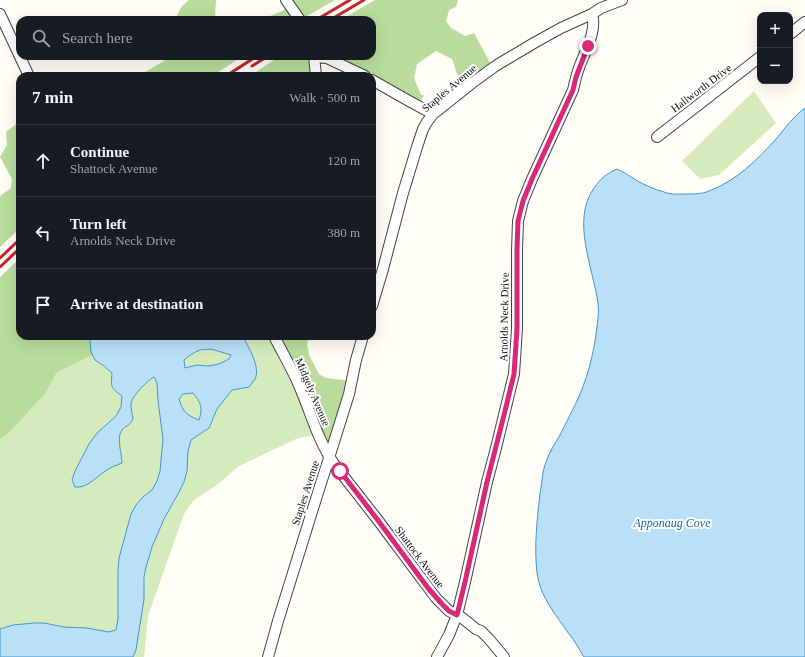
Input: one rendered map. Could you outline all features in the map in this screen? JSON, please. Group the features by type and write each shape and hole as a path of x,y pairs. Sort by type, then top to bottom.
{"street":[{"path":"286,0 297,16"},
{"path":"592,14 601,8 622,0"},
{"path":"0,14 16,47"},
{"name":"Staples Avenue","path":"376,293 417,147 423,129 433,114 497,65 561,28 592,14"},
{"name":"Arnolds Neck Drive","path":"437,657 449,635 457,615 487,482 514,374 517,329 518,221 523,201 532,179 573,90 576,77 593,30 592,14"},
{"path":"793,32 805,22"},
{"name":"Hallworth Drive","path":"657,137 757,59"},
{"path":"22,60 28,72"},
{"path":"314,60 316,72"},
{"path":"331,60 357,72"},
{"path":"376,82 433,114"},
{"name":"Midgely Avenue","path":"276,340 298,383 318,435 330,458"},
{"name":"Staples Avenue","path":"268,657 315,502 330,458 362,340"},
{"name":"Shattock Avenue","path":"330,458 428,588 449,611 481,631 504,657"}],"green space":[{"path":"189,0 216,0 216,16 177,16 182,6"},
{"path":"287,0 335,0 307,16 270,16 282,11 290,5"},
{"path":"375,0 458,0 456,7 449,10 446,21 451,28 465,36 474,33 493,68 470,86 457,74 452,59 436,51 417,64 414,78 421,95 424,95 418,105 376,82 376,72 357,72 331,60 376,60 376,16 347,16"},
{"path":"237,60 218,72 145,72 164,61"},
{"path":"274,60 320,60 315,71 313,72 256,72"},
{"path":"754,91 776,123 719,175 700,179 682,161"},
{"path":"16,124 16,232 0,247 0,196 11,188 12,179 0,157 7,145 6,132"},
{"path":"16,262 16,340 91,340 91,350 93,355 57,372 45,394 7,435 0,439 0,277"},
{"path":"245,340 278,340 315,435 298,438 239,466 217,485 194,500 184,514 148,616 144,657 133,657 136,650 146,567 152,547 164,519 179,492 187,471 188,451 191,440 209,428 217,409 232,390 249,387 255,379 256,369 251,351"},
{"path":"278,340 308,340 307,344 309,355 319,374 326,378 352,381 330,454"},
{"path":"211,349 231,354 229,358 219,364 208,366 197,365 185,369 184,360 200,350"},
{"path":"93,355 99,363 112,373 112,387 122,396 121,407 116,416 106,424 89,444 72,480 89,483 108,468 122,463 119,445 120,433 123,428 130,424 130,406 132,400 144,385 154,377 157,383 163,439 160,471 157,481 152,490 136,505 131,514 119,558 118,619 116,630 109,632 87,628 64,627 44,623 13,625 0,629 0,439 7,435 45,394 57,372"},
{"path":"193,393 200,405 201,411 199,420 186,412 179,399 183,394"}],"water":[{"name":"Apponaug Cove","path":"805,108 805,657 584,657 549,605 541,590 537,573 536,543 540,494 545,466 583,386 592,357 596,337 598,303 588,260 584,229 584,215 587,201 599,181 617,169 639,182 667,193 696,194 704,193 719,187 746,169 776,139 793,118"},
{"path":"90,340 245,340 255,363 256,374 255,379 249,387 232,390 217,409 209,428 191,440 184,482 164,519 152,547 146,567 144,577 144,599 136,650 133,657 0,657 0,629 13,625 44,623 64,627 87,628 109,632 116,630 118,619 119,558 131,514 143,497 152,490 157,481 160,471 163,439 157,383 154,377 141,388 132,400 131,407 133,419 123,428 119,437 122,463 109,469 88,484 75,487 72,480 89,444 97,433 116,416 121,407 122,396 112,387 112,373 95,360 91,352","holes":["211,349 231,355 229,359 219,364 208,366 197,365 185,368 184,360 200,350","193,393 198,400 201,412 199,420 186,412 179,399 183,394"]}],"railway":[{"path":"323,16 350,0"},
{"path":"337,16 364,0"},
{"path":"232,72 251,60"},
{"path":"252,66 262,60"},
{"path":"0,258 16,243"},
{"path":"0,267 16,252"}],"route":[{"path":"340,471 436,598 449,611 457,615 491,465 514,374 517,329 518,221 523,201 573,90 576,77 588,46"}]}
